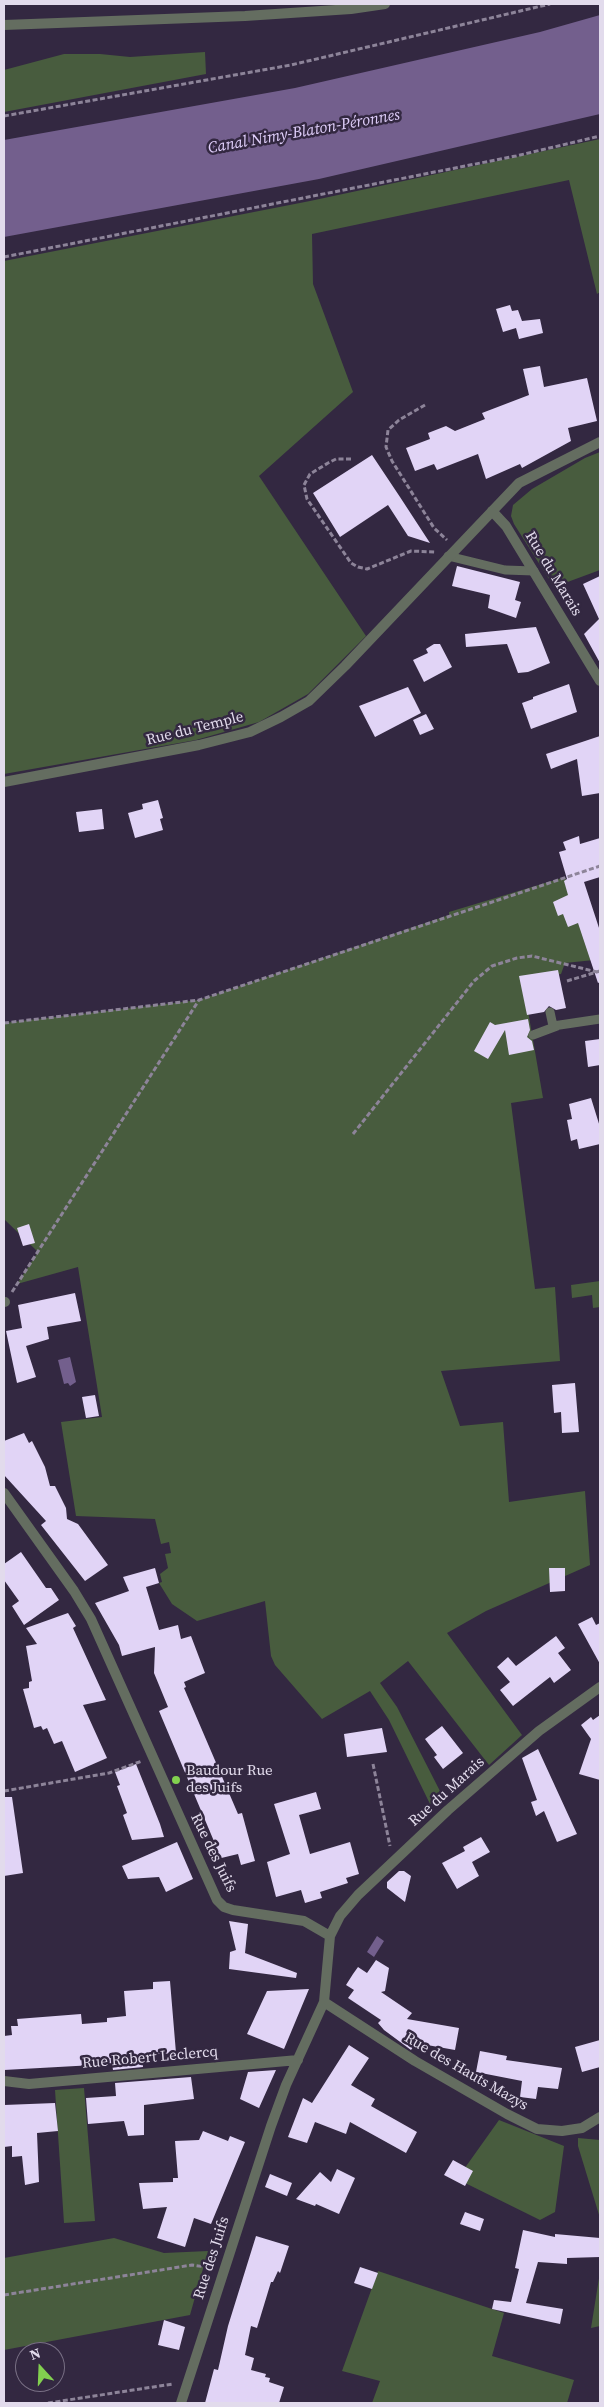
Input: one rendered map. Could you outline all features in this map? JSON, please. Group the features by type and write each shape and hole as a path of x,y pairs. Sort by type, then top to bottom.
{"street":[{"path":"4,25 245,16 351,9 386,4"},
{"name":"Rue du Temple","path":"4,782 200,745 250,732 281,717 315,695 519,483 600,442"},
{"name":"Rue du Marais","path":"492,511 506,526 600,681"},
{"name":"Rue des Juifs","path":"4,1493 74,1591 91,1619 217,1900 224,1907 233,1910 304,1921 330,1936 324,2002 286,2085 271,2126 181,2403"},
{"name":"Rue du Marais","path":"330,1936 348,1905 394,1859 539,1730 600,1688"},
{"name":"Rue des Hauts Mazys","path":"324,2002 415,2061 507,2114 537,2129 550,2131 569,2130 589,2126 600,2118"},
{"name":"Rue Robert Leclercq","path":"4,2081 30,2084 298,2060"}],"lane":[{"path":"452,553 505,570 534,571"},
{"path":"550,1012 552,1024 557,1026"},
{"path":"533,1035 557,1026 600,1019"}],"path":[{"path":"4,116 291,65 550,4"},
{"path":"4,257 516,156 600,136"},
{"path":"426,405 398,420 388,430 386,447 392,461 452,553"},
{"path":"351,459 336,459 328,462 310,474 304,485 307,499 352,563 367,569 411,551 433,551"},
{"path":"4,1023 199,1000 600,866"},
{"path":"353,1134 474,981 492,966 517,958 532,956 598,971"},
{"path":"567,981 598,971"},
{"path":"4,1302 199,1000"},
{"path":"4,1791 109,1773 152,1757"},
{"path":"373,1764 394,1859"},
{"path":"4,2295 192,2266 206,2266 224,2271"},
{"path":"48,2403 175,2384 187,2386"}],"green space":[{"path":"205,52 206,74 4,112 4,70 64,54 100,54 130,57"},
{"path":"600,139 600,292 597,294 569,180 312,234 313,284 353,392 259,476 366,636 308,694 259,722 196,740 4,774 4,261 310,201"},
{"path":"600,452 600,570 554,587 514,524 511,516 513,505 532,489 585,458"},
{"path":"565,877 594,960 565,963 561,974 523,982 543,1098 511,1103 535,1289 555,1287 560,1361 441,1371 460,1426 503,1422 509,1502 585,1491 590,1565 486,1611 447,1633 522,1735 489,1765 408,1661 380,1683 397,1707 442,1795 430,1804 389,1720 370,1691 322,1719 275,1665 271,1656 265,1601 197,1621 172,1604 159,1583 162,1582 160,1574 168,1568 165,1554 171,1553 169,1542 161,1544 155,1519 76,1516 61,1422 102,1417 78,1267 17,1284 38,1252 4,1219 4,1023 199,1000 449,915 449,912"},
{"path":"600,958 600,967 594,960"},
{"path":"600,1281 600,1307 593,1308 592,1295 572,1298 571,1285"},
{"path":"84,2088 95,2221 64,2223 55,2090"},
{"path":"499,2120 564,2146 555,2212 540,2220 457,2179"},
{"path":"578,2138 600,2140 600,2218 578,2146"},
{"path":"114,2238 164,2253 208,2251 190,2315 47,2342 15,2342 15,2348 4,2350 4,2258"},
{"path":"378,2271 504,2313 492,2356 574,2380 567,2403 372,2403 380,2381 342,2371"},
{"path":"600,2272 600,2326 591,2328"}],"water":[{"name":"Canal Nimy-Blaton-Péronnes","path":"600,15 600,114 319,179 4,237 4,140 295,88 540,32"},
{"path":"70,1357 76,1382 70,1386 68,1383 64,1384 58,1360"},
{"path":"377,1936 384,1941 374,1957 367,1952"}],"building":[{"path":"510,305 512,311 518,310 522,321 540,319 543,333 519,339 516,328 503,332 496,309"},
{"path":"540,366 544,387 587,378 597,421 568,428 571,441 522,468 520,464 486,479 478,454 437,470 434,464 415,471 406,448 430,439 428,433 446,426 455,431 485,419 482,413 529,395 523,369"},
{"path":"372,455 430,543 408,536 388,505 340,537 313,493"},
{"path":"457,566 520,582 515,600 521,602 516,618 488,608 490,595 452,586"},
{"path":"600,576 600,663 584,634 599,619 583,584"},
{"path":"536,627 550,663 528,672 518,673 507,644 466,647 465,634"},
{"path":"434,644 440,644 452,667 424,682 413,660 428,653 426,649"},
{"path":"569,684 577,712 531,729 522,703"},
{"path":"408,687 421,713 375,737 359,706"},
{"path":"426,714 434,729 420,735 413,720"},
{"path":"600,736 600,793 582,796 577,759 551,769 546,754"},
{"path":"158,800 163,818 160,819 163,830 135,838 128,813 143,809 142,804"},
{"path":"102,809 104,829 79,832 76,812"},
{"path":"579,836 580,844 600,838 600,877 584,882 600,931 600,982 598,983 578,923 568,927 563,914 558,916 553,902 568,895 564,881 567,879 559,852 566,850 563,842"},
{"path":"558,970 566,1008 556,1010 549,1006 544,1012 527,1015 519,976"},
{"path":"528,1019 530,1030 527,1037 532,1041 534,1050 509,1055 505,1030 488,1059 474,1051 490,1022 495,1025"},
{"path":"600,1039 600,1065 588,1067 585,1041"},
{"path":"591,1098 600,1127 600,1144 579,1149 577,1139 571,1141 567,1120 572,1119 569,1104"},
{"path":"29,1224 35,1243 23,1246 17,1228"},
{"path":"75,1293 81,1321 47,1327 49,1339 26,1346 36,1377 17,1383 6,1331 22,1328 18,1305"},
{"path":"575,1383 579,1432 562,1433 561,1412 554,1413 552,1385"},
{"path":"95,1395 99,1416 86,1418 82,1397"},
{"path":"24,1433 29,1443 32,1441 45,1467 50,1486 55,1486 66,1508 67,1519 78,1524 108,1565 85,1581 41,1525 46,1521 4,1475 4,1441"},
{"path":"21,1552 46,1588 51,1588 59,1600 24,1625 12,1606 19,1601 4,1580 4,1564"},
{"path":"155,1568 159,1583 146,1587 159,1630 178,1625 181,1639 191,1636 205,1673 184,1682 186,1687 184,1688 238,1814 242,1813 255,1861 241,1865 238,1854 213,1860 210,1848 216,1846 159,1711 168,1707 154,1673 155,1647 122,1656 119,1645 95,1603 129,1591 123,1577"},
{"path":"549,1568 565,1568 565,1591 550,1592"},
{"path":"68,1613 76,1626 73,1628 106,1700 83,1705 107,1758 75,1772 62,1741 54,1744 47,1728 43,1730 41,1726 34,1728 23,1689 29,1688 29,1682 32,1681 26,1646 37,1644 26,1628"},
{"path":"592,1617 596,1625 600,1623 600,1664 578,1624"},
{"path":"556,1636 565,1648 558,1653 571,1670 554,1683 550,1677 513,1706 500,1690 510,1682 497,1667 508,1657 516,1666"},
{"path":"600,1715 600,1780 579,1774 591,1739 581,1725 591,1717 593,1720"},
{"path":"442,1726 463,1753 443,1769 434,1757 437,1755 425,1739"},
{"path":"382,1728 387,1752 347,1757 344,1734"},
{"path":"538,1749 577,1834 557,1842 544,1811 536,1816 531,1802 537,1800 522,1758"},
{"path":"136,1764 164,1837 132,1840 123,1815 127,1813 117,1786 120,1785 115,1772"},
{"path":"316,1792 321,1809 299,1815 310,1854 350,1842 359,1874 346,1878 348,1883 320,1892 322,1898 305,1903 301,1890 276,1897 267,1862 290,1854 274,1804"},
{"path":"4,1797 12,1797 23,1873 4,1876"},
{"path":"481,1837 490,1852 472,1862 479,1876 457,1889 442,1863 465,1851 463,1847"},
{"path":"177,1842 193,1879 166,1892 159,1877 128,1879 122,1866"},
{"path":"399,1871 404,1871 411,1876 405,1902 387,1888 387,1882"},
{"path":"229,1921 248,1924 245,1953 297,1973 296,1978 229,1969 230,1952 236,1950"},
{"path":"376,1960 389,1968 385,1991 381,1992 412,2013 407,2019 459,2028 455,2050 416,2043 411,2050 384,2030 378,2023 381,2020 348,1998 354,1990 346,1985 358,1967 367,1973"},
{"path":"170,1981 176,2053 142,2055 143,2067 113,2070 112,2064 4,2070 4,2036 12,2035 11,2026 18,2026 17,2019 81,2014 82,2024 107,2022 107,2018 126,2016 124,1991 153,1989 153,1982"},
{"path":"309,1989 284,2049 247,2034 267,1991"},
{"path":"600,2040 600,2067 582,2072 575,2047"},
{"path":"349,2045 369,2058 351,2085 375,2099 371,2106 417,2132 406,2153 350,2122 346,2134 315,2122 307,2143 288,2137 303,2098 312,2103"},
{"path":"480,2051 507,2056 506,2060 562,2068 558,2089 538,2087 536,2099 520,2097 522,2081 476,2072"},
{"path":"276,2070 259,2108 240,2099 248,2072"},
{"path":"191,2077 194,2099 144,2105 144,2135 128,2136 124,2121 88,2124 86,2098 116,2096 115,2083"},
{"path":"55,2103 58,2131 37,2133 39,2182 25,2185 22,2156 12,2157 12,2146 4,2147 4,2105"},
{"path":"203,2131 228,2141 230,2136 245,2142 211,2224 194,2218 185,2247 157,2238 167,2207 143,2209 139,2183 173,2182 173,2178 178,2178 175,2141 199,2140"},
{"path":"453,2160 473,2171 465,2186 444,2175"},
{"path":"337,2169 355,2178 339,2214 316,2204 315,2206 296,2199 320,2172 331,2182"},
{"path":"270,2174 292,2183 287,2196 265,2187"},
{"path":"465,2212 484,2219 480,2231 460,2224"},
{"path":"523,2230 555,2237 555,2234 600,2238 600,2257 567,2258 567,2264 538,2262 526,2303 563,2309 560,2324 492,2309 494,2300 511,2302 519,2269 515,2268"},
{"path":"256,2236 289,2246 280,2273 278,2271 273,2282 271,2282 257,2328 251,2326 245,2355 254,2358 251,2370 266,2374 265,2377 270,2378 269,2382 284,2387 279,2403 205,2403 214,2369 218,2370 228,2326"},
{"path":"360,2267 378,2273 372,2289 354,2283"},
{"path":"164,2320 185,2327 179,2350 158,2345"}],"place":[{"name":"Baudour Rue des Juifs","path":"176,1780"}]}
